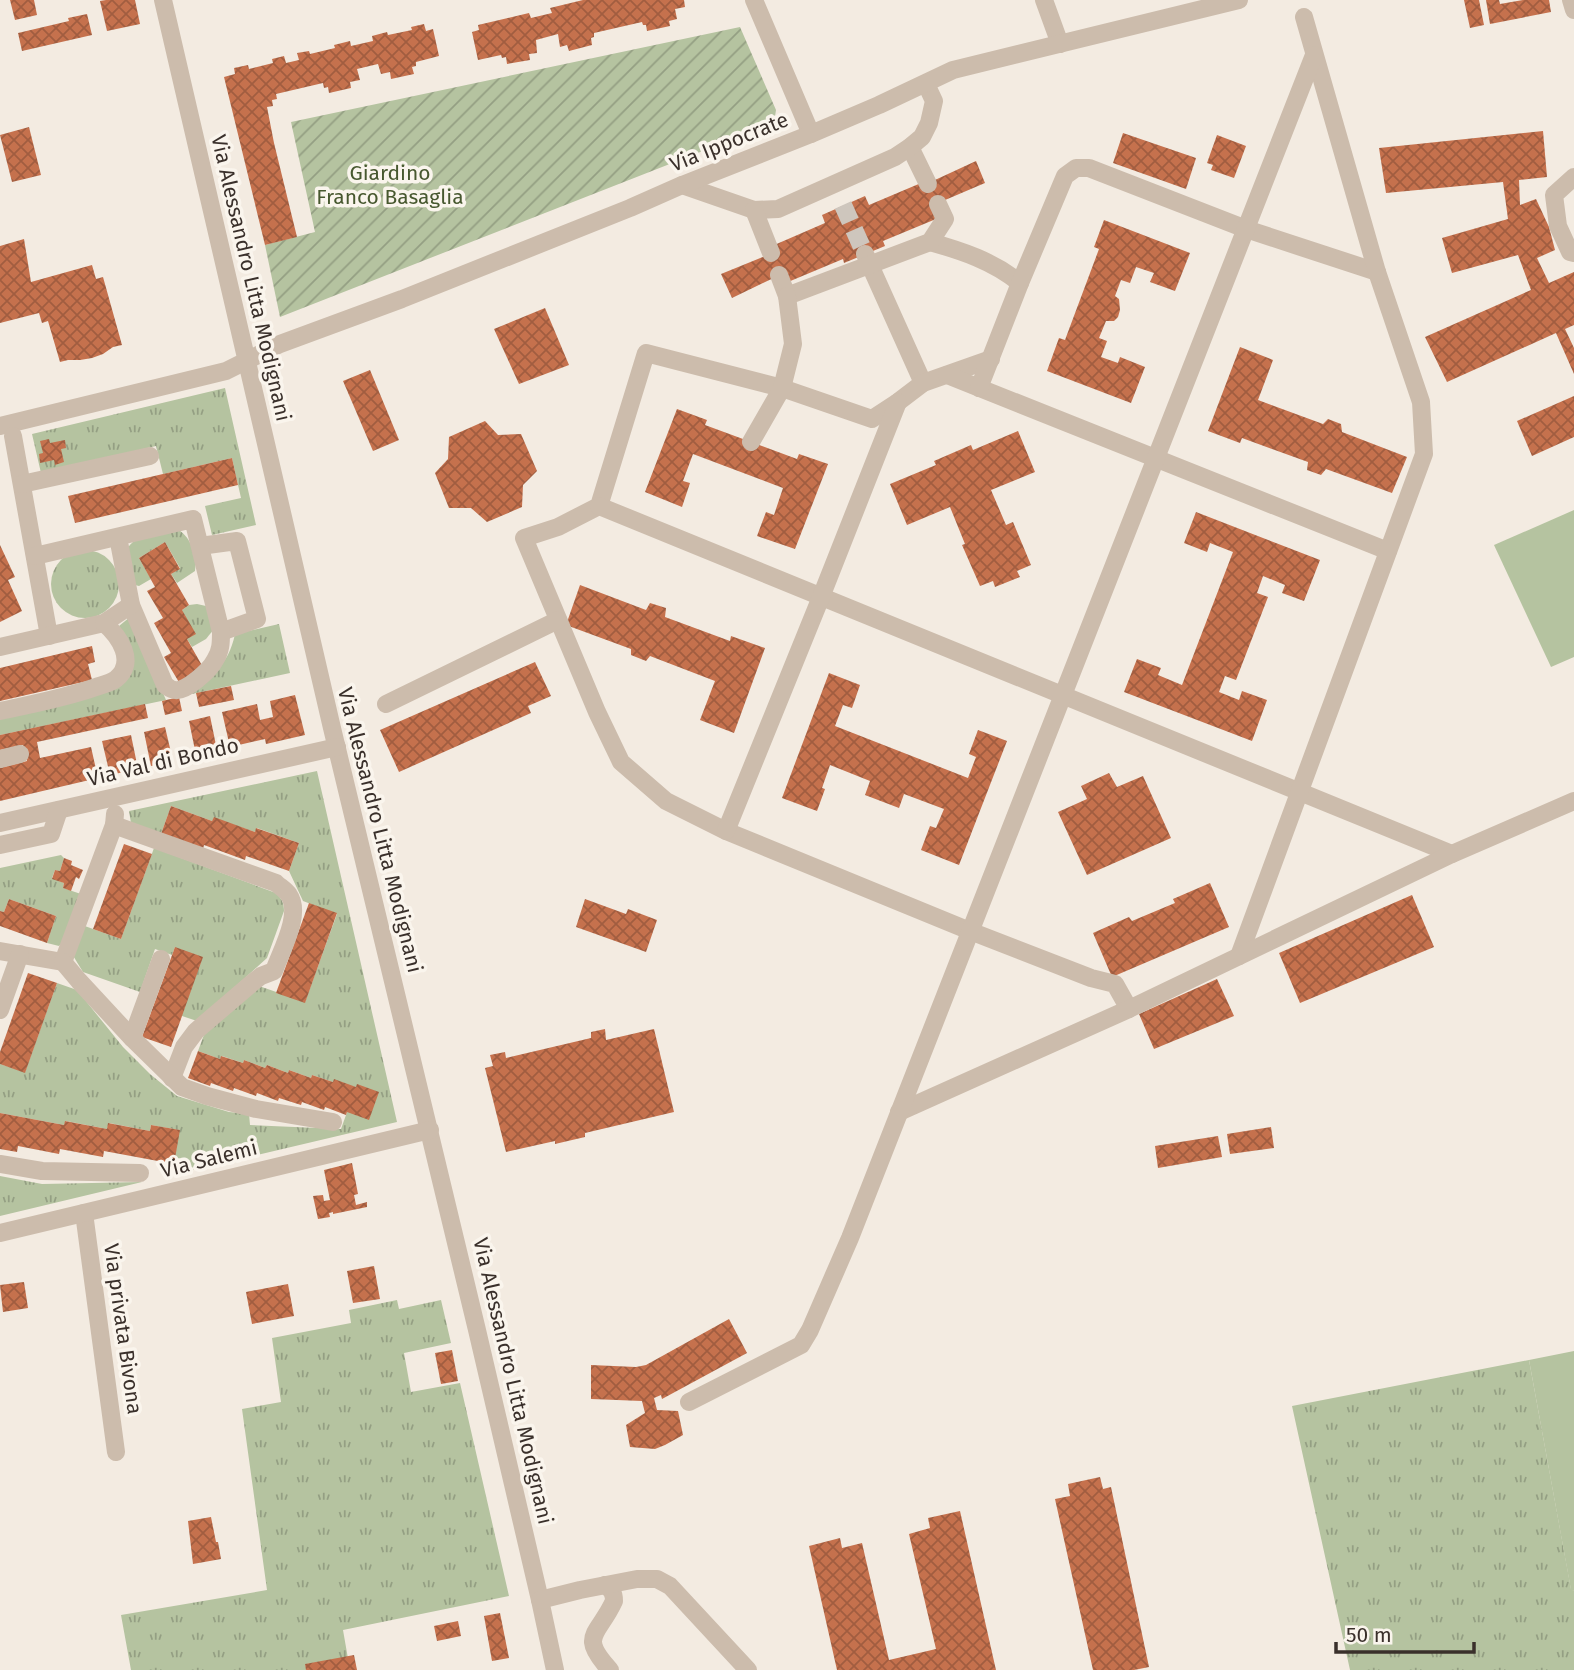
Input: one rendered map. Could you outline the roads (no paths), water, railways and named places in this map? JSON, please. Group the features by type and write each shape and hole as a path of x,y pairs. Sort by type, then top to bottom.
{"street":[{"name":"Via Alessandro Litta Modignani","path":"163,0 555,1670"},
{"path":"754,0 811,134"},
{"path":"1044,0 1060,44"},
{"name":"Via Ippocrate","path":"7,431 226,371 280,344 427,289 879,106 953,70 1239,0"},
{"path":"1571,0 1574,10"},
{"path":"1239,956 1424,454 1421,402 1377,272 1304,17"},
{"path":"689,1402 801,1345 810,1330 900,1112 1314,55"},
{"path":"682,185 754,210 778,209 895,157 922,137 934,101 926,84"},
{"path":"910,147 928,184"},
{"path":"979,388 1065,176 1076,168 1089,168 1246,229 1377,272"},
{"path":"1574,177 1554,195 1559,226 1570,252 1574,253"},
{"path":"929,242 945,219 938,204"},
{"path":"754,210 771,253"},
{"path":"787,296 868,260 929,242 969,253 1007,272 1020,283"},
{"path":"868,260 923,383"},
{"path":"751,442 782,388 793,344 787,296 779,275"},
{"path":"991,359 923,383 872,419 782,388 646,353 599,506 558,527 524,538 597,712 621,762 666,801 726,831 970,931 1091,978 1115,984 1129,1009"},
{"path":"947,375 1388,551"},
{"path":"726,831 898,402"},
{"path":"7,431 22,484 49,636"},
{"path":"22,484 150,456"},
{"path":"599,506 1452,854"},
{"path":"35,556 193,519 221,632 221,643 219,653 208,670 183,690 173,691 165,685 131,605 117,537"},
{"path":"200,546 237,541 257,620 221,632"},
{"path":"0,647 104,623 131,605"},
{"path":"386,704 558,620"},
{"path":"0,711 85,691 115,680 122,673 125,662 124,648 119,638 104,623"},
{"name":"Via Val di Bondo","path":"0,823 337,747"},
{"path":"0,759 20,754"},
{"path":"900,1112 1129,1009 1452,854 1574,801"},
{"path":"0,845 51,834 59,810"},
{"path":"63,962 114,819 276,883 288,894 293,905 293,918 274,971 261,976 196,1031 184,1047 172,1078"},
{"path":"0,951 63,962 132,1038 182,1087 256,1110 333,1122"},
{"path":"0,1010 20,954"},
{"path":"132,1038 161,959"},
{"name":"Via Salemi","path":"0,1233 430,1130"},
{"path":"0,1164 42,1171 140,1173"},
{"name":"Via privata Bivona","path":"84,1213 116,1452"},
{"path":"540,1600 605,1585 647,1578 657,1579 670,1586 748,1670"},
{"path":"605,1585 612,1590 614,1601 594,1633 592,1645 596,1655 610,1670"}],"tunnel":[{"path":"843,205 865,254"}],"park label":[{"name":"Giardino Franco Basaglia","path":"390,185"}]}
